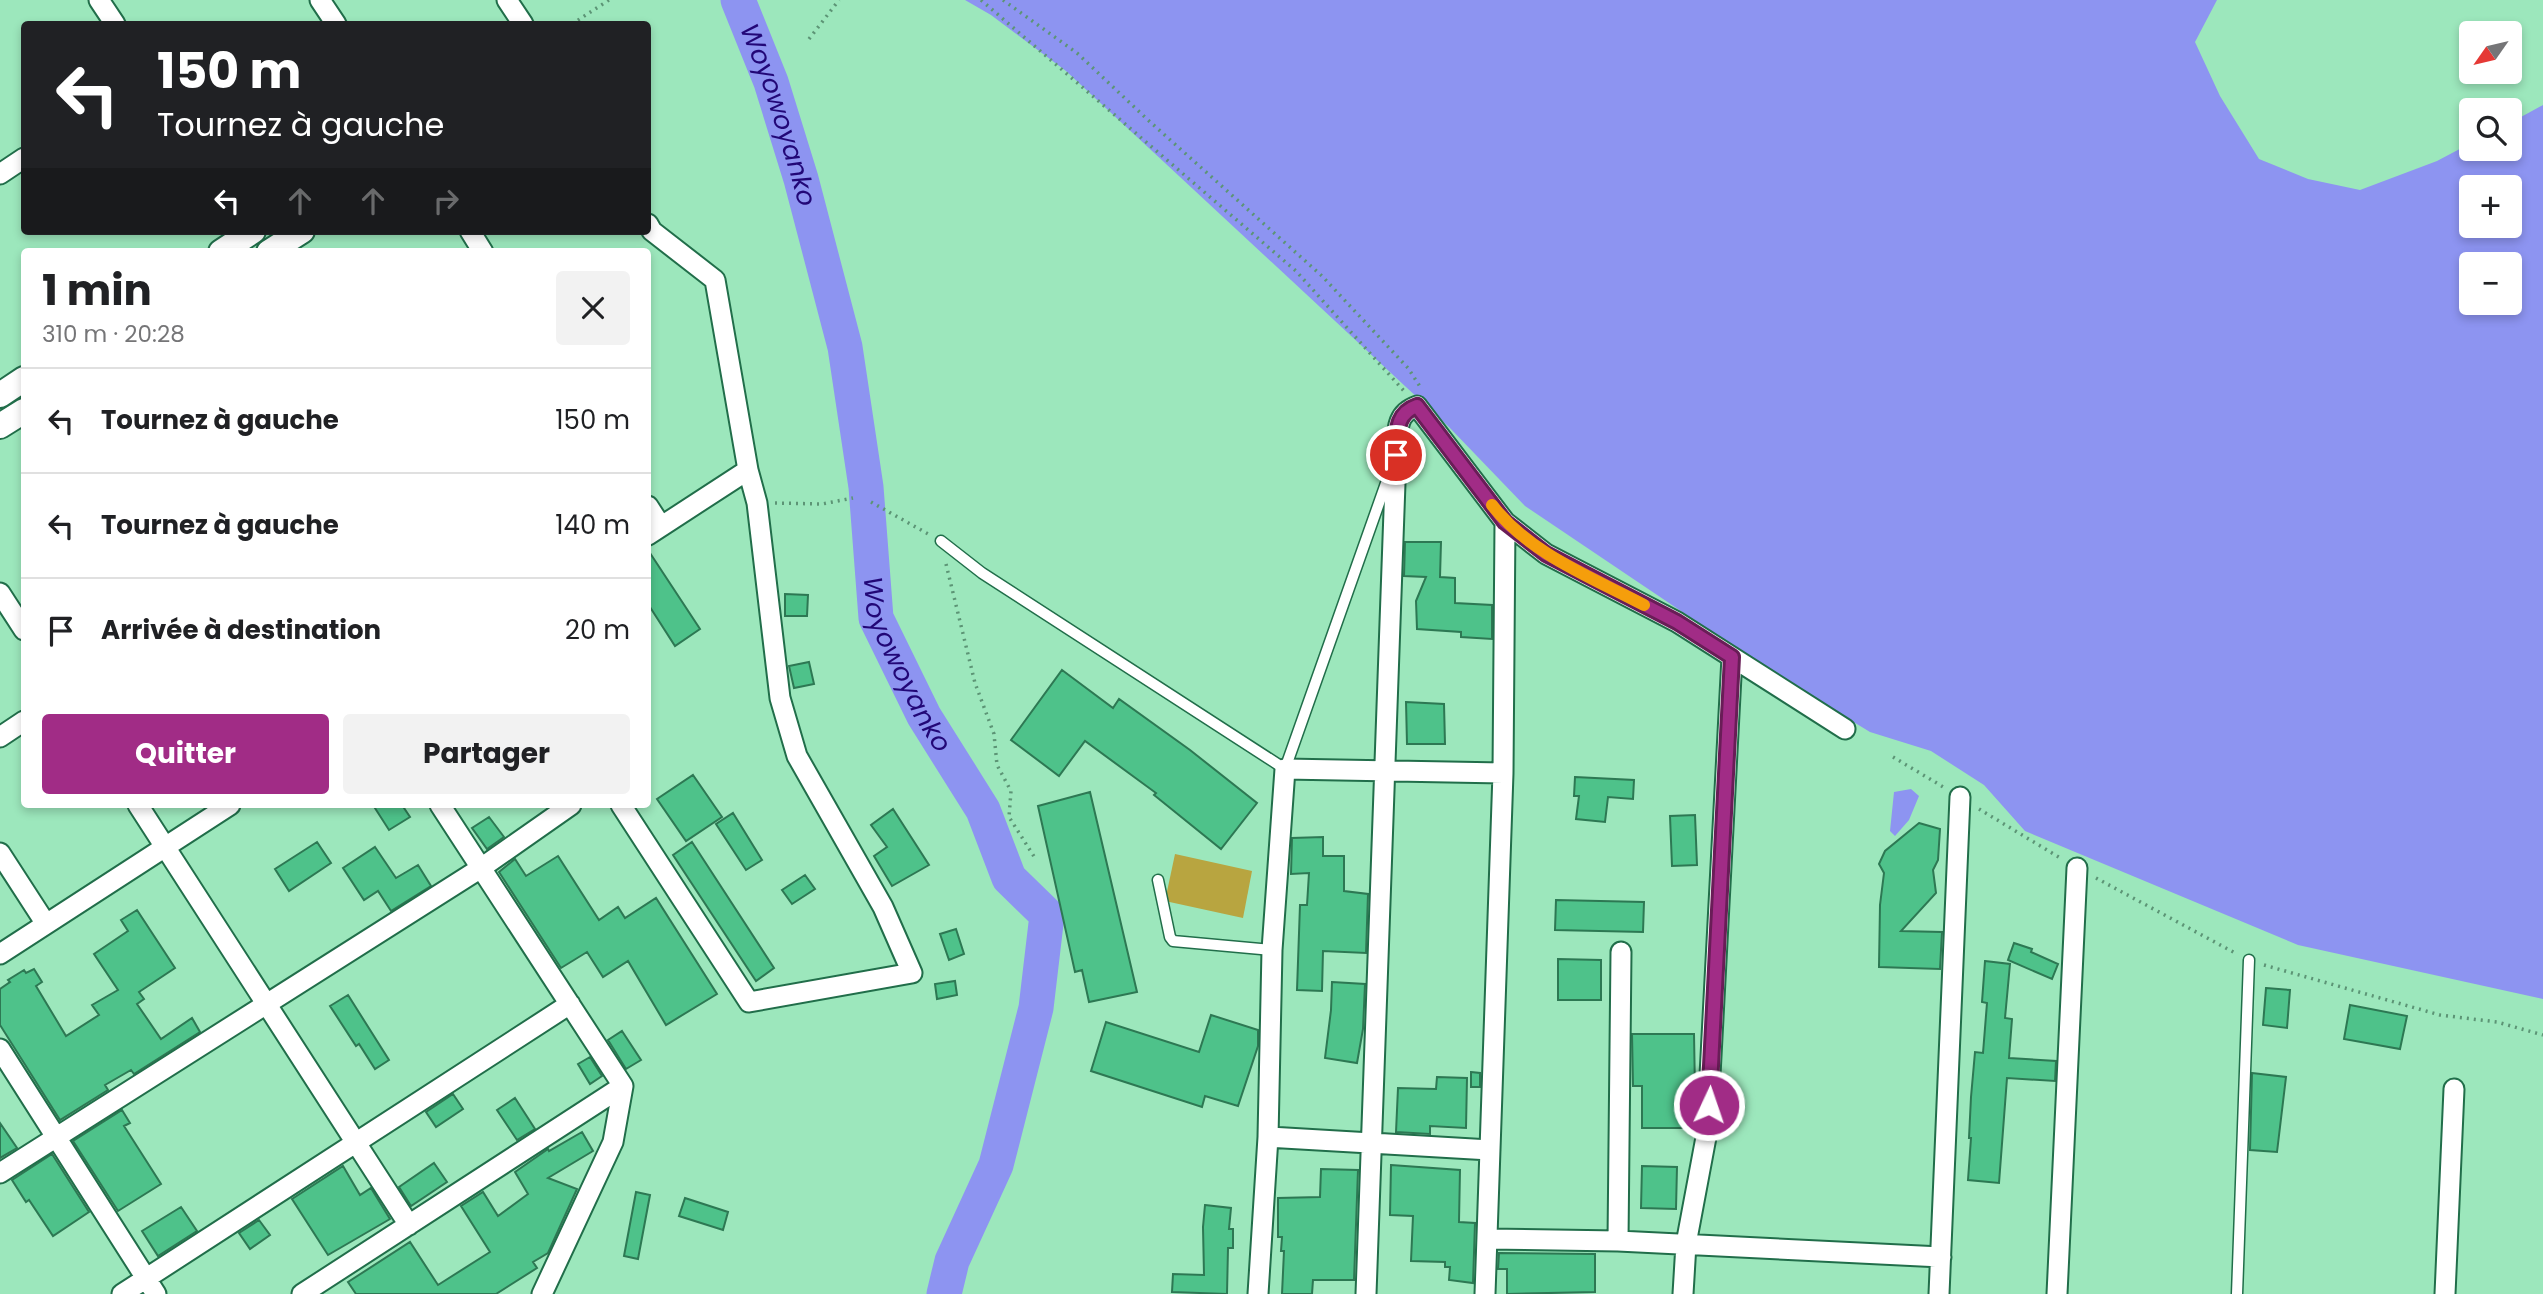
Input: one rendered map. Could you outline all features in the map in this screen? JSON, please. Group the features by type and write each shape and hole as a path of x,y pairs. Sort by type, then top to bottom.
{"street":[{"path":"99,0 113,21"},
{"path":"320,0 334,21"},
{"path":"507,0 521,21"},
{"path":"0,174 21,160"},
{"path":"623,808 749,1002 912,973 883,907 797,756 780,698 757,503 748,470 715,281 651,229"},
{"path":"275,248 296,235"},
{"path":"230,248 254,237"},
{"path":"0,395 21,382"},
{"path":"1366,1294 1396,455 1400,418 1404,412 1417,406 1505,522 1546,554 1677,622 1845,729"},
{"path":"0,426 21,413"},
{"path":"654,530 748,470"},
{"path":"1485,1294 1503,773 1505,522"},
{"path":"0,593 21,625"},
{"path":"1683,1294 1686,1244 1707,1132 1732,657"},
{"path":"0,737 21,723"},
{"path":"1258,1294 1268,1137 1272,950 1285,769 1503,773"},
{"path":"1939,1294 1960,797"},
{"path":"140,808 409,1225"},
{"path":"0,954 225,808"},
{"path":"442,808 623,1086 613,1142 542,1294"},
{"path":"0,1173 481,868 567,808"},
{"path":"0,853 46,924"},
{"path":"2057,1294 2077,868"},
{"path":"1618,1241 1621,953"},
{"path":"122,1294 151,1286 356,1143 570,1004"},
{"path":"0,1049 151,1286"},
{"path":"302,1294 623,1086"},
{"path":"2445,1294 2454,1089"},
{"path":"1268,1137 1490,1150"},
{"path":"1487,1239 1618,1241 1941,1257"}],"lane":[{"path":"941,541 982,573 1285,769 1396,455"},
{"path":"1158,880 1173,941 1272,950"},
{"path":"2237,1294 2249,960"}],"path":[{"path":"577,21 609,0"},
{"path":"809,39 839,0"},
{"path":"981,0 1296,271 1417,406 1428,399 1408,368 1322,276 1077,53 1003,0"},
{"path":"757,503 822,504 853,498"},
{"path":"871,502 941,541 975,683 994,734 997,765 1010,791 1009,817 1035,858"},
{"path":"1893,757 2077,868 2249,960 2440,1015 2497,1022 2543,1035"}],"shaded area":[{"path":"1175,854 1252,871 1243,918 1165,901"}],"water":[{"path":"965,0 2217,0 2195,42 2220,96 2259,159 2308,179 2360,190 2437,161 2459,149 2459,161 2522,161 2522,116 2543,105 2543,999 2298,945 2025,831 1984,785 1931,751 1870,732 1770,671 1525,506 1449,427 1066,71 991,15"},
{"path":"1911,789 1919,796 1909,820 1895,836 1890,831 1894,792"}],"building":[{"path":"1405,542 1441,542 1440,577 1455,578 1455,603 1492,605 1492,639 1461,637 1461,632 1417,629 1416,601 1426,577 1404,576"},
{"path":"651,555 700,629 675,646 651,609"},
{"path":"785,594 808,595 807,616 785,616"},
{"path":"809,662 814,684 794,688 789,666"},
{"path":"1062,670 1113,708 1119,699 1257,803 1221,849 1154,795 1156,793 1085,741 1059,776 1011,740"},
{"path":"1406,702 1444,704 1445,744 1407,744"},
{"path":"693,775 722,817 686,841 657,799"},
{"path":"1575,777 1634,780 1633,799 1608,797 1605,822 1576,819 1579,796 1574,796"},
{"path":"1090,792 1137,992 1089,1002 1082,970 1075,972 1038,806"},
{"path":"375,808 404,808 410,817 389,830"},
{"path":"893,809 929,865 892,886 874,856 887,847 871,825"},
{"path":"733,813 762,860 746,870 716,824"},
{"path":"1695,815 1697,865 1672,866 1670,816"},
{"path":"489,817 504,837 487,849 472,828"},
{"path":"1919,823 1940,829 1938,860 1933,870 1936,893 1901,931 1942,932 1940,969 1879,967 1880,905 1884,873 1879,864 1885,851"},
{"path":"1323,837 1323,856 1344,856 1344,891 1368,894 1366,953 1323,951 1322,991 1297,990 1300,905 1307,905 1309,873 1291,874 1292,838"},
{"path":"317,842 331,863 289,891 275,869"},
{"path":"692,842 774,968 756,981 673,855"},
{"path":"375,847 396,878 418,865 431,886 391,911 378,891 364,900 343,868"},
{"path":"558,856 599,920 618,907 625,918 656,898 717,994 666,1025 628,961 603,977 587,952 561,968 499,872 515,859 526,876"},
{"path":"805,875 815,889 792,904 782,890"},
{"path":"1556,900 1644,902 1643,932 1555,930"},
{"path":"137,910 175,968 139,992 144,999 137,1004 161,1039 192,1018 200,1032 134,1074 131,1070 105,1085 108,1090 60,1120 0,1025 0,989 24,970 26,973 34,969 42,982 36,986 66,1036 99,1015 92,1005 118,990 94,954 128,931 121,920"},
{"path":"956,929 964,954 949,960 940,934"},
{"path":"2014,943 2032,949 2031,952 2058,964 2052,979 2008,960"},
{"path":"1558,959 1601,960 1601,1000 1558,1000"},
{"path":"1985,961 2010,964 2005,1018 2012,1019 2009,1058 2056,1061 2055,1081 2007,1078 1999,1183 1968,1180 1975,1052 1983,1053 1987,1003 1982,1002"},
{"path":"955,981 957,995 937,999 935,984"},
{"path":"1332,982 1365,984 1363,1029 1357,1063 1325,1058"},
{"path":"2266,988 2290,990 2287,1028 2263,1025"},
{"path":"348,995 389,1060 375,1069 330,1006"},
{"path":"2350,1005 2407,1016 2400,1049 2344,1039"},
{"path":"1211,1015 1258,1030 1258,1046 1238,1106 1205,1096 1202,1107 1091,1071 1106,1022 1199,1052"},
{"path":"622,1031 641,1060 626,1069 608,1040"},
{"path":"1632,1034 1694,1034 1697,1091 1695,1128 1642,1128 1642,1086 1633,1086"},
{"path":"590,1057 602,1076 590,1084 578,1064"},
{"path":"1471,1072 1480,1073 1480,1087 1471,1087"},
{"path":"2252,1073 2286,1077 2277,1152 2250,1150"},
{"path":"1437,1077 1467,1078 1466,1128 1430,1126 1430,1134 1396,1132 1398,1088 1436,1089"},
{"path":"453,1094 463,1109 436,1127 426,1112"},
{"path":"515,1098 535,1129 517,1140 497,1110"},
{"path":"122,1110 130,1123 124,1126 161,1184 118,1211 73,1141"},
{"path":"0,1123 17,1148 0,1158"},
{"path":"582,1132 593,1151 548,1178 577,1189 548,1253 533,1262 537,1268 496,1294 356,1294 348,1282 410,1242 438,1285 490,1252 461,1206 483,1192 498,1216 528,1194 515,1172 548,1149 549,1151"},
{"path":"52,1154 89,1212 53,1236 12,1180"},
{"path":"434,1163 447,1182 411,1206 399,1187"},
{"path":"1391,1165 1460,1170 1459,1222 1475,1223 1473,1283 1449,1280 1450,1267 1445,1267 1445,1262 1411,1261 1413,1216 1390,1215"},
{"path":"343,1166 360,1195 371,1188 390,1219 328,1255 292,1199"},
{"path":"1642,1166 1677,1167 1676,1209 1641,1208"},
{"path":"1321,1169 1358,1170 1354,1280 1313,1280 1312,1294 1282,1294 1284,1251 1281,1251 1282,1237 1278,1237 1278,1198 1320,1197"},
{"path":"636,1192 650,1195 638,1259 624,1256"},
{"path":"685,1198 728,1212 723,1230 679,1216"},
{"path":"1205,1205 1231,1208 1229,1229 1233,1229 1233,1248 1228,1248 1227,1294 1172,1292 1173,1274 1204,1275"},
{"path":"181,1207 197,1231 158,1256 142,1231"},
{"path":"259,1220 270,1235 250,1249 239,1233"},
{"path":"1499,1253 1595,1254 1595,1292 1507,1294 1507,1269 1498,1269"}],"waterway":[{"name":"Woyowoyanko","path":"738,0 771,82 801,179 845,347 866,487 876,618 924,716 983,810 1009,878 1047,915 1036,1008 996,1165 952,1261 944,1294"}],"slow traffic":[{"path":"1492,505 1505,522 1546,554 1644,605"}],"route":[{"path":"1396,455 1400,418 1404,412 1417,406 1505,522 1546,554 1677,622 1732,657 1709,1105"}]}
